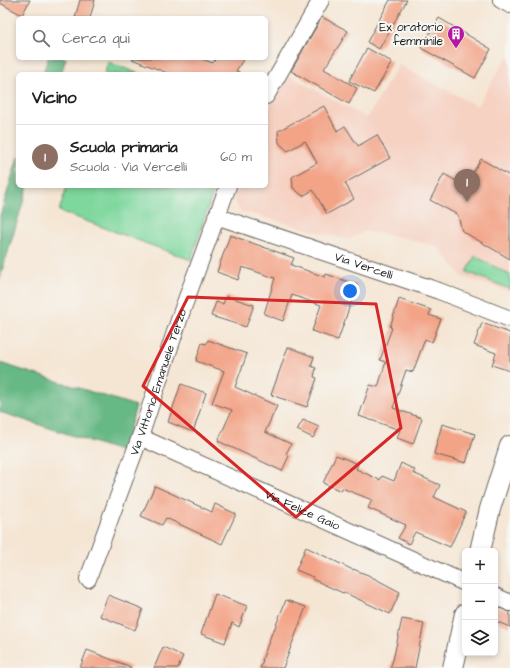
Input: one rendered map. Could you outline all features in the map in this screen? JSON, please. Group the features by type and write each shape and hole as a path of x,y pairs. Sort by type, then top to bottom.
{"street":[{"path":"268,93 321,0"},
{"path":"501,0 510,5"},
{"name":"Via Vittorio Emanuele Terzo","path":"88,579 140,437 183,308 227,188"},
{"name":"Via Vercelli","path":"216,216 439,291 510,319"},
{"name":"Via Felice Gaio","path":"140,437 462,582"},
{"path":"481,548 490,509 510,446"},
{"path":"498,597 510,603"},
{"path":"453,668 464,620"}],"highlighted area":[{"path":"188,297 376,304 401,428 296,517 143,386"}],"shaded area":[{"path":"507,57 510,59 510,292 463,277 438,247 405,238 365,231 348,240 240,211 233,198 236,188 268,188 268,110 288,75 367,118 399,65 477,106"}],"green space":[{"path":"47,60 65,60 62,72 44,72"},
{"path":"108,62 135,72 105,72"},
{"path":"16,164 16,188 27,188 0,278 0,216"},
{"path":"66,188 214,188 191,260 59,211"},
{"path":"475,256 510,275 510,289 467,272"},
{"path":"0,363 136,406 123,452 0,412"}],"building":[{"path":"0,0 30,0 22,15 0,3"},
{"path":"80,0 95,0 91,16 76,16"},
{"path":"390,0 407,0 379,49 367,42"},
{"path":"322,17 348,31 324,69 357,88 349,104 291,71"},
{"name":"Ex oratorio femminile","path":"439,18 491,49 475,78 421,48"},
{"path":"367,48 392,62 374,93 349,81"},
{"path":"135,60 205,60 213,63 215,60 243,60 236,71 239,72 165,72"},
{"path":"324,106 337,131 345,126 358,146 377,135 390,158 345,183 354,199 327,214 313,190 303,196 293,188 292,177 317,163 305,141 288,151 279,143 278,131"},
{"path":"481,159 510,176 510,259 462,231 458,215 430,200 444,174 465,186"},
{"path":"230,235 294,258 291,265 325,277 326,274 357,285 338,340 312,331 321,305 292,295 283,321 264,314 275,278 242,267 238,280 217,272"},
{"path":"226,296 254,305 246,327 211,316 216,302 223,304"},
{"path":"399,299 431,310 429,315 441,319 432,342 425,339 413,372 406,370 393,408 422,418 413,444 397,438 400,430 359,416 370,385 378,387 386,362 380,360 392,328 390,327"},
{"path":"482,323 510,333 510,371 492,365 496,353 474,345"},
{"path":"208,340 247,354 235,387 277,406 265,432 291,444 286,454 289,456 282,471 218,441 232,410 212,403 224,371 196,361 202,343 206,344"},
{"path":"288,347 314,357 311,366 316,368 314,377 317,378 307,407 271,395"},
{"path":"181,384 206,393 193,432 168,422"},
{"path":"303,420 319,427 313,438 297,430"},
{"path":"442,424 475,434 466,463 434,454"},
{"path":"336,455 358,464 356,469 380,480 382,476 394,481 401,463 415,470 413,473 440,485 434,497 466,512 450,547 415,532 409,544 398,538 406,525 368,508 372,500 342,488 341,491 323,483"},
{"path":"155,486 212,512 215,504 236,514 222,544 166,518 162,525 141,516"},
{"path":"306,547 353,570 368,575 400,592 390,614 312,579 313,577 296,570"},
{"path":"215,594 247,606 239,627 232,623 225,643 201,634"},
{"path":"108,595 143,609 135,630 100,616"},
{"path":"286,600 306,607 283,668 260,668 273,630"},
{"path":"498,607 510,612 510,627 498,622"},
{"path":"402,619 424,623 415,668 390,668"},
{"path":"163,647 183,656 178,668 154,668"},
{"path":"87,650 131,667 131,668 80,668"}],"place":[{"name":"Ex oratorio femminile","path":"456,49"},
{"name":"Scuola primaria","path":"467,202"}]}
